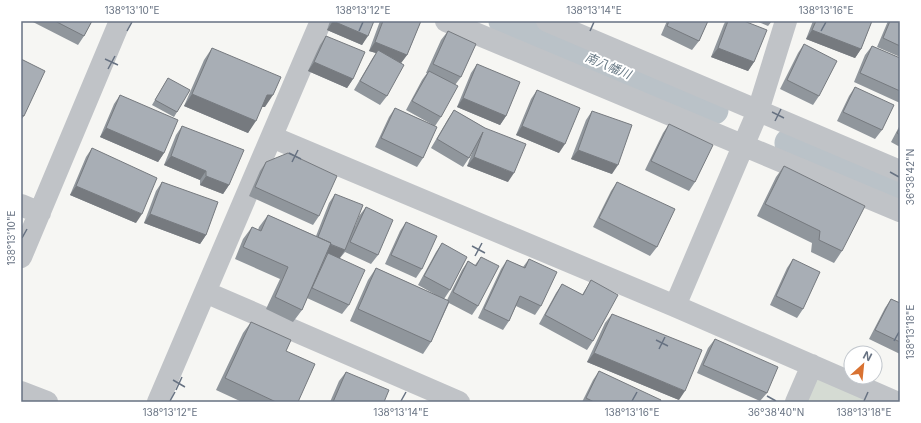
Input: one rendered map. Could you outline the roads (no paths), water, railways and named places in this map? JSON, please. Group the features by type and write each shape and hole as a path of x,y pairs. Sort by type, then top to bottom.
{"street":[{"path":"21,257 30,209 120,21"},
{"path":"158,402 321,21"},
{"path":"446,21 900,211"},
{"path":"547,21 900,171"},
{"path":"675,306 758,111 786,21"},
{"path":"272,137 675,306 896,402"},
{"path":"205,292 458,402"},
{"path":"796,402 812,365"},
{"path":"21,392 47,402"}],"waterway":[{"name":"南八幡川","path":"503,21 714,110"},
{"name":"南八幡川","path":"789,143 900,190"}]}
